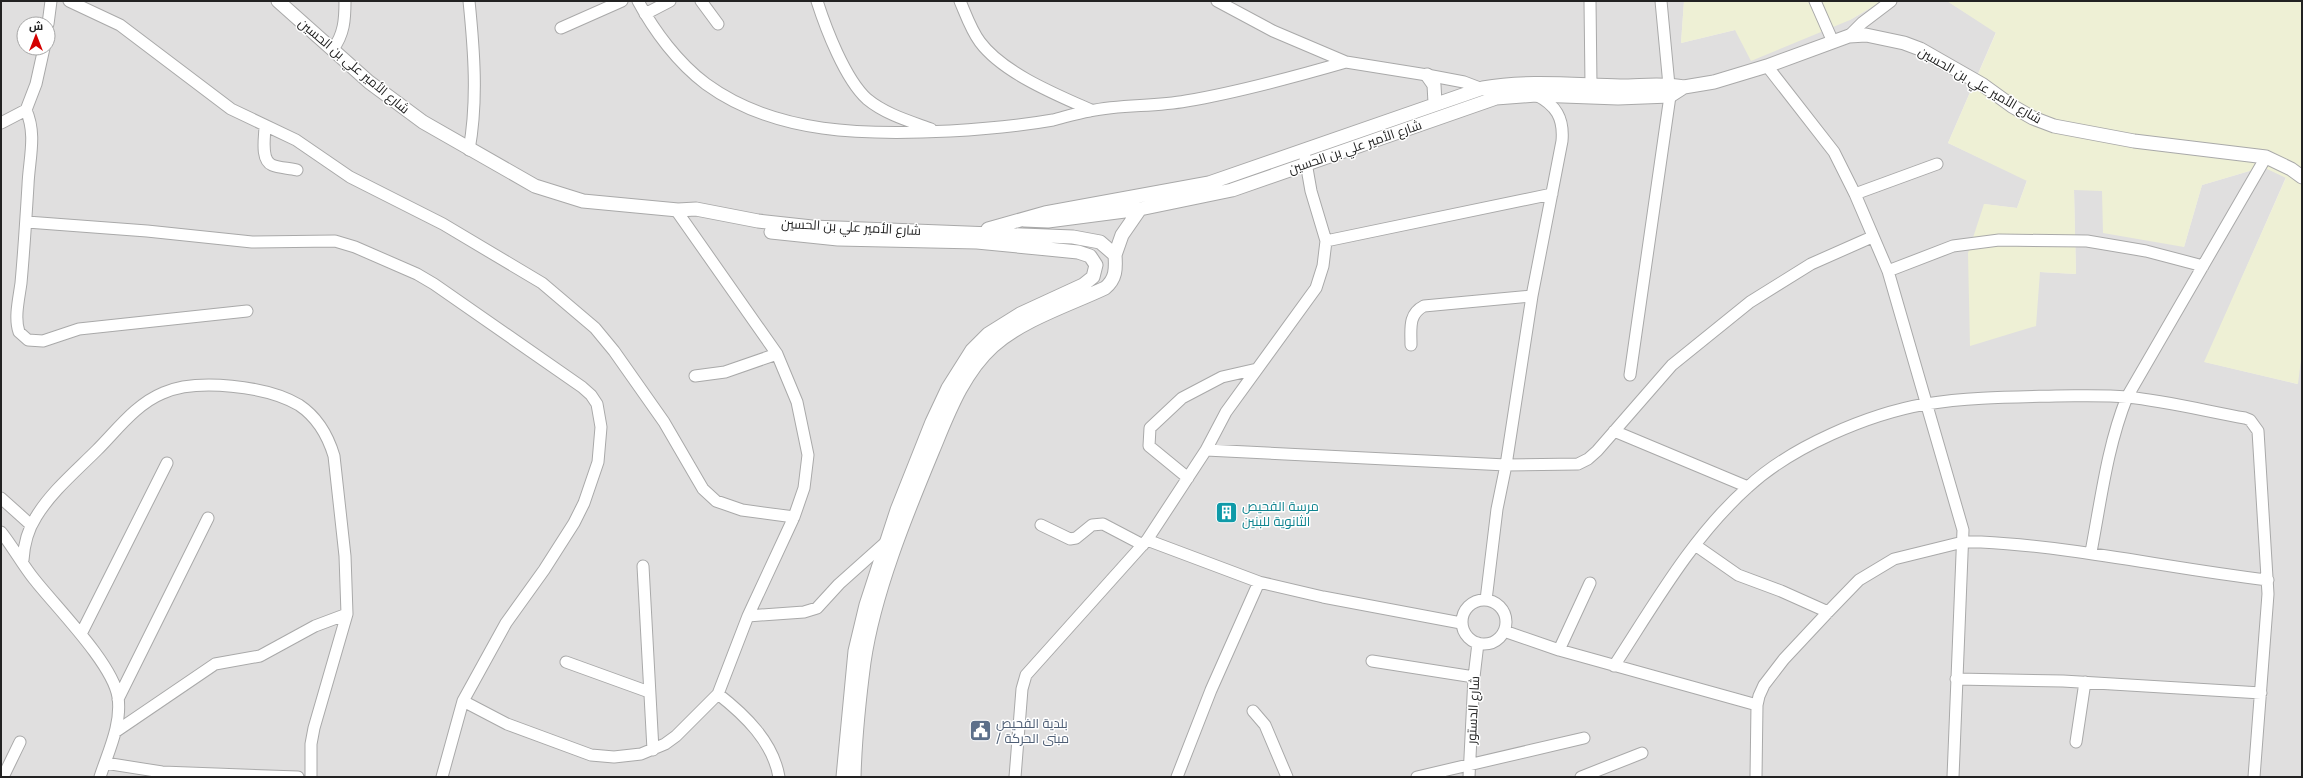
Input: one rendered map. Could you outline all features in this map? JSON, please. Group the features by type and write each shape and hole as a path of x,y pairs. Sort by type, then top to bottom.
{"street":[{"path":"49,16 51,1"},
{"path":"69,1 120,25 231,109 296,140 350,177 443,224 542,283 595,328 614,351 664,422 703,488 716,501 742,510 794,517"},
{"name":"شارع الأمير علي بن الحسين","path":"278,1 369,82 411,114 469,150 535,186 582,202 677,210 696,209 758,221 812,228 979,237 1001,225 1058,211 1209,183 1435,103 1483,88 1511,83 1591,85 1670,90"},
{"path":"333,49 341,38 344,27 345,1"},
{"path":"469,1 474,72 473,125 469,150"},
{"path":"561,28 622,1"},
{"path":"638,1 645,14 682,62 705,83 727,97 770,116 820,129 874,133 937,131 1032,123 1091,110 1185,101 1296,77 1346,62"},
{"path":"645,14 670,1"},
{"path":"701,1 718,24"},
{"path":"817,1 829,36 859,91 884,110 937,131"},
{"path":"960,1 979,41 994,58 1022,75 1091,110"},
{"path":"1217,1 1272,31 1346,62 1427,75 1483,88 1496,98"},
{"path":"1590,1 1591,85"},
{"path":"1630,375 1670,90 1661,1"},
{"path":"1815,1 1834,42"},
{"path":"1849,36 1862,23 1891,1"},
{"name":"شارع الأمير علي بن الحسين","path":"1024,220 1060,220 1140,209 1232,190 1496,98 1536,95 1618,98 1670,90 1714,82 1767,66 1849,36 1866,35 1884,38 1920,49 1983,85 2019,110 2054,126 2134,141 2266,157 2291,169 2302,177"},
{"path":"1,123 26,110 36,84 42,56"},
{"path":"1767,66 1834,152 1855,194 1872,237 1888,271 1963,530 1953,777"},
{"path":"1427,75 1434,85 1435,103"},
{"path":"1486,600 1497,509 1506,465 1532,296 1563,131 1558,111 1549,102 1536,95"},
{"path":"26,110 30,120 32,141 28,184 27,222 18,321 19,332 28,340 43,341 78,329 247,311"},
{"path":"265,126 265,159 272,165 297,170"},
{"path":"1015,777 1022,689 1026,675 1145,543 1206,450 1226,412 1316,288 1323,266 1326,241 1311,191 1307,164 1303,150"},
{"path":"2091,552 2109,455 2118,420 2127,397 2266,157"},
{"path":"1855,194 1937,164"},
{"path":"1326,241 1552,194"},
{"path":"842,777 855,651 866,605 886,542 903,512 942,427 974,366 993,346 1011,333 1105,288 1112,283 1116,255 1122,235 1140,209"},
{"path":"463,701 507,724 602,758 621,757 653,750 676,736 718,694 748,616 794,517 804,488 808,455 797,402 777,354 677,210"},
{"path":"27,222 147,231 252,242 326,240 343,242 417,274 434,284 568,376 591,395 600,414 601,443 598,462 584,503 574,523 544,570 506,624 463,701 442,777"},
{"path":"979,237 1092,240 1103,245 1116,255"},
{"path":"854,777 864,661 880,591 903,512 932,422 948,388 972,350 988,334 1020,314 1083,285 1093,277 1096,270 1096,265 1090,256 1078,252 979,237"},
{"path":"1206,450 1506,465 1578,464 1588,459 1672,365 1750,302 1811,264 1872,237"},
{"path":"1888,271 1953,246 1999,240 2087,241 2146,251 2203,266"},
{"path":"1411,345 1412,317 1416,311 1424,306 1532,296"},
{"path":"695,376 725,372 777,354"},
{"path":"1188,478 1149,446 1150,428 1182,398 1222,377 1256,369"},
{"path":"23,560 24,546 31,525 36,516 79,466 130,416 163,393 196,386 230,387 273,394 300,406 318,422 331,445 334,456 344,549 347,614 314,728 311,744 311,777"},
{"path":"1614,666 1695,545 1748,487 1766,472 1799,450 1824,438 1893,412 1927,404 2016,396 2127,397 2245,418 2252,423 2260,438 2268,580 2254,777"},
{"path":"1614,431 1748,487"},
{"path":"81,634 167,463"},
{"path":"1,498 31,525"},
{"path":"100,777 115,732 118,699 208,518"},
{"path":"1041,525 1070,539 1076,538 1092,525 1103,524 1145,543 1259,582 1323,597 1462,623"},
{"path":"1,532 23,560 35,580 81,634 109,676 118,699"},
{"path":"748,616 804,612 816,608 839,584 886,542"},
{"path":"1756,777 1757,705 1764,685 1771,675 1828,612 1859,580 1894,559 1963,542 2012,543 2091,552 2161,566 2268,580"},
{"path":"1695,545 1738,575 1781,591 1828,612"},
{"path":"643,566 653,750"},
{"path":"1177,777 1211,690 1259,582"},
{"path":"1559,650 1590,583"},
{"path":"1486,600 1496,603 1503,611 1506,621 1504,631 1493,642 1478,643 1470,639 1464,632 1462,623 1463,613 1469,606 1477,601 1486,600"},
{"path":"115,732 215,664 260,656 315,626 347,614"},
{"path":"1504,631 1559,650 1757,705"},
{"name":"شارع الدستور","path":"1469,777 1474,677 1478,643"},
{"path":"1372,661 1474,677"},
{"path":"566,662 649,692"},
{"path":"1956,679 2085,682 2261,693"},
{"path":"2076,742 2085,682"},
{"path":"718,694 740,711 770,749 777,762 779,777"},
{"path":"1253,711 1265,725 1288,777"},
{"path":"1417,777 1470,763 1584,738"},
{"path":"3,777 20,742"},
{"path":"1581,777 1642,753"},
{"path":"105,763 162,772 298,777"}],"shaded area":[{"path":"1,1 1684,1 1681,43 1735,30 1850,20 1882,1 1947,1 1996,32 1948,143 2027,180 2017,208 1984,204 2040,272 2076,274 2074,190 2102,190 2184,247 2202,185 2263,167 2286,177 2205,362 2297,384 2302,351 2302,777 1,777"}],"green space":[{"path":"1684,1 1882,1 1850,20 1751,61 1735,30 1681,43"},
{"path":"1947,1 2302,1 2302,351 2298,384 2204,362 2286,178 2263,167 2202,185 2184,247 2103,233 2102,191 2074,190 2076,274 2040,272 2036,326 1970,346 1968,253 1984,204 2017,208 2027,181 1948,143 1996,33"}],"place":[{"name":"مرسة الفحيص الثانوية للبنين","path":"1227,513"},
{"name":"بلدية الفحيص / مبنى الحركة","path":"981,730"}]}
